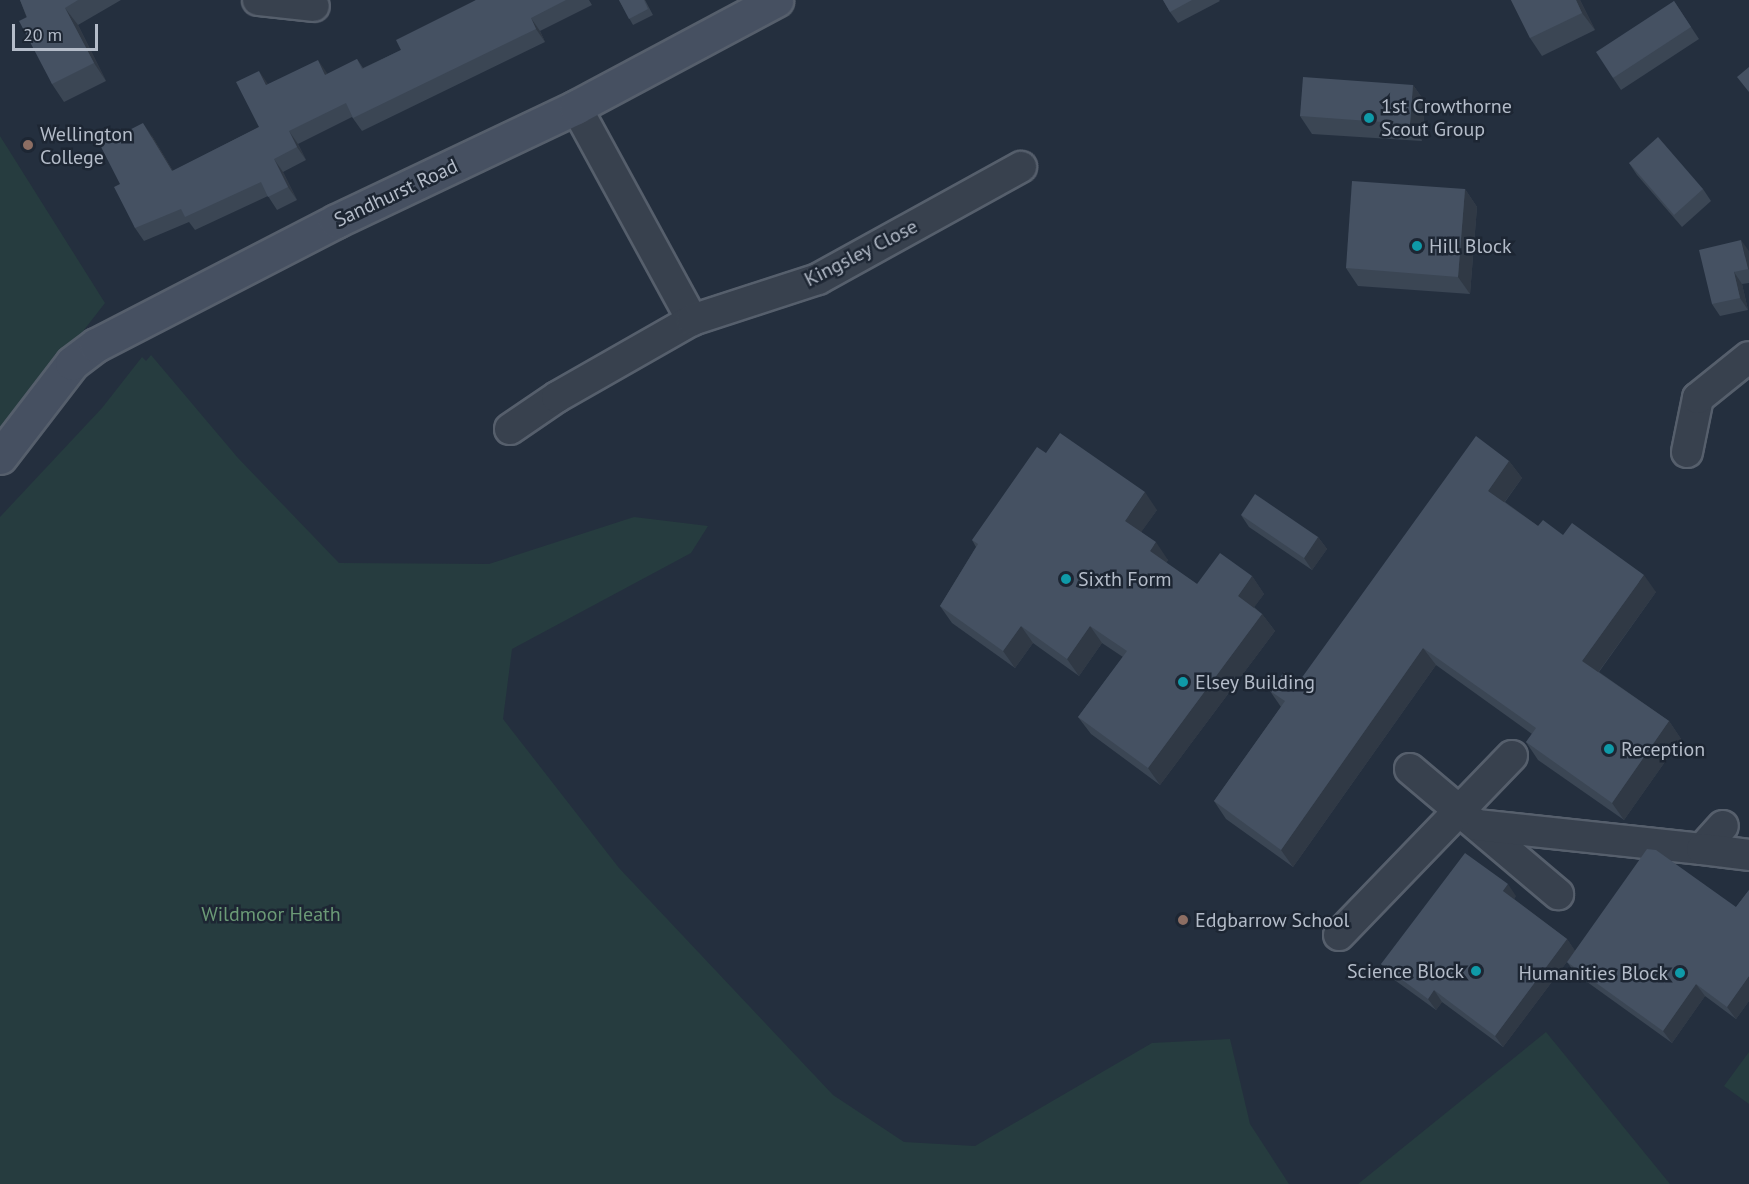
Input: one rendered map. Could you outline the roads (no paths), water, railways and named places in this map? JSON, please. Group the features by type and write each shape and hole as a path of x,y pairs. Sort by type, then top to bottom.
{"street":[{"path":"258,0 314,6"},
{"name":"Sandhurst Road","path":"0,457 72,363 96,345 336,221 576,107 776,0"},
{"path":"576,107 692,320"},
{"name":"Kingsley Close","path":"510,429 557,397 692,320 818,279 1021,166"},
{"path":"1687,452 1698,398 1749,357"},
{"path":"1339,935 1469,818 1512,756"},
{"path":"1410,769 1558,894"},
{"path":"1469,818 1749,855"},
{"path":"1702,849 1723,826"}],"place":[{"name":"1st Crowthorne Scout Group","path":"1369,118"},
{"name":"Wellington College","path":"28,145"},
{"name":"Hill Block","path":"1417,246"},
{"name":"Sixth Form","path":"1066,579"},
{"name":"Elsey Building","path":"1183,682"},
{"name":"Reception","path":"1609,749"},
{"name":"Edgbarrow School","path":"1183,920"},
{"name":"Science Block","path":"1476,971"},
{"name":"Humanities Block","path":"1680,973"}],"park label":[{"name":"Wildmoor Heath","path":"271,914"}]}
